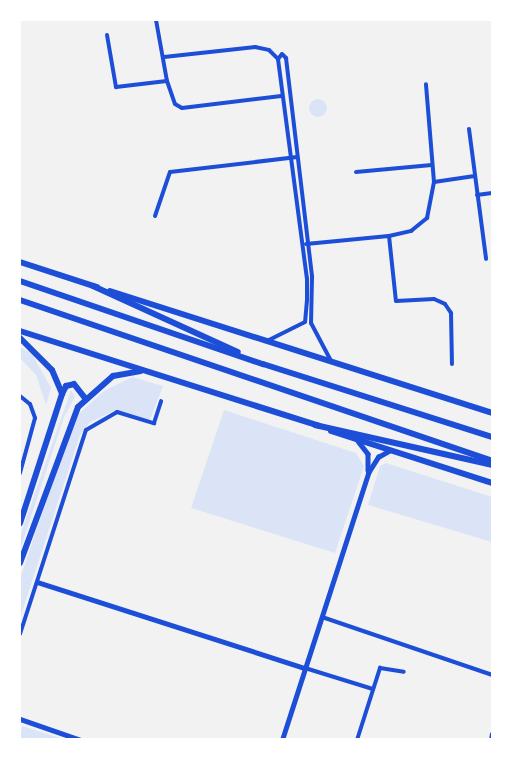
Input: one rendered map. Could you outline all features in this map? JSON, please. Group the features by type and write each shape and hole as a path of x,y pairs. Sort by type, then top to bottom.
{"main road":[{"path":"20,262 492,413"},
{"path":"20,281 263,364 466,428 492,434"},
{"path":"93,286 263,364"},
{"path":"20,300 492,463"},
{"path":"20,331 492,483"},
{"path":"20,338 52,370 62,394"},
{"path":"20,563 68,426 86,398 113,376 144,370"},
{"path":"20,523 66,386 74,384 86,398"},
{"path":"315,425 492,463"}],"street":[{"path":"156,20 167,81 175,104 182,108 281,96"},
{"path":"107,35 116,87 167,81"},
{"path":"164,57 255,47 269,50 279,59"},
{"path":"266,341 306,322 305,244 286,58 282,54 279,59 281,96 305,244 312,277 311,323 332,362"},
{"path":"305,244 389,236 411,231 427,218 434,182 426,84"},
{"path":"468,129 486,259"},
{"path":"155,216 170,172 297,157"},
{"path":"356,172 432,165"},
{"path":"434,182 475,176"},
{"path":"477,195 492,193"},
{"path":"389,236 396,302 434,299 445,304 451,313 452,364"},
{"path":"20,396 30,404 35,418 20,472"},
{"path":"20,634 86,430 117,412 154,423 161,401"},
{"path":"358,441 368,454 368,473"},
{"path":"282,740 368,473 378,456 389,451"},
{"path":"37,582 373,689"},
{"path":"322,617 492,675"},
{"path":"357,740 382,666 404,672"},
{"path":"20,719 81,740"},
{"path":"491,740 492,734"}],"shaded area":[{"path":"314,99 322,99 327,104 325,115 314,117 309,112 309,104"},
{"path":"20,347 32,354 51,388 46,405 36,375 20,358"},
{"path":"132,377 163,386 150,420 116,410 90,422 80,435 20,618 20,579 73,419 104,391"},
{"path":"71,390 75,397 64,417 20,550 20,536"},
{"path":"224,410 356,453 364,466 335,553 191,508"},
{"path":"386,463 492,497 492,542 368,505 380,466"},
{"path":"22,726 63,739 20,739"}]}
